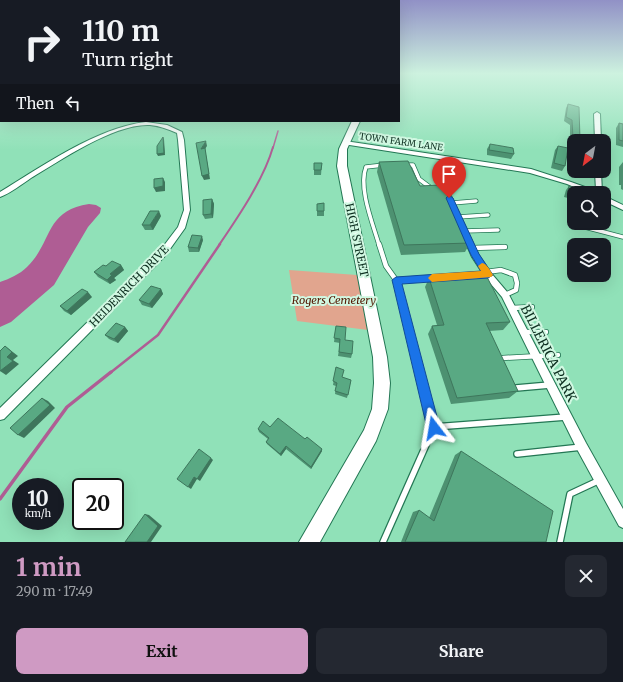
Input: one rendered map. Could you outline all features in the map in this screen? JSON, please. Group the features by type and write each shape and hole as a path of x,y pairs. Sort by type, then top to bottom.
{"main road":[{"name":"HIGH STREET","path":"309,542 370,435 380,409 382,383 380,357 344,179 341,156 345,143 356,122"}],"street":[{"path":"597,114 598,134"},
{"name":"HEIDENRICH DRIVE","path":"0,195 36,172 114,130 142,124 164,126 179,132 187,210 181,228 162,254 0,415"},
{"name":"TOWN FARM LANE","path":"345,143 530,171 576,186"},
{"name":"BILLERICA PARK","path":"449,198 472,248 487,273 505,295 512,308 582,447 622,520"},
{"path":"611,202 623,208"}],"lane":[{"path":"383,542 434,428 396,280 386,266 368,209 363,175 366,167 388,165"},
{"path":"400,165 412,165 422,183 435,189"},
{"path":"449,198 476,201"},
{"path":"458,217 488,216"},
{"path":"464,231 498,230"},
{"path":"596,230 623,237"},
{"path":"472,248 505,247"},
{"path":"396,280 487,273 498,270 508,271 515,275 517,283 516,290 505,295"},
{"path":"512,308 532,307"},
{"path":"524,332 546,332"},
{"path":"503,358 558,355"},
{"path":"516,388 551,385"},
{"path":"434,428 567,417"},
{"path":"517,454 582,447"},
{"path":"560,542 570,494 600,480"}],"green space":[{"name":"Rogers Cemetery","path":"289,270 357,275 368,330 297,321"}],"shaded area":[{"path":"89,204 96,205 101,208 100,213 88,227 54,285 11,322 0,327 0,282 14,276 27,267 41,248 56,220 64,213 74,208"}],"building":[{"path":"568,104 579,107 580,134 573,134 572,120 566,117"},
{"path":"619,123 623,124 623,141 619,140"},
{"path":"163,137 164,153 157,154 157,146"},
{"path":"206,141 201,149 205,148 209,174 202,176 196,143"},
{"path":"490,144 513,148 514,154 489,150"},
{"path":"558,146 567,148 565,166 554,163"},
{"path":"408,161 420,186 440,185 444,187 470,243 404,245 379,162"},
{"path":"314,163 322,163 321,170 314,170"},
{"path":"163,178 163,186 154,188 154,179"},
{"path":"212,199 211,214 203,215 203,200"},
{"path":"324,203 324,211 317,211 317,204"},
{"path":"150,211 159,211 150,225 142,225"},
{"path":"192,235 202,236 198,248 188,247"},
{"path":"112,261 121,265 110,274 112,275 107,280 94,272 103,265 106,266"},
{"path":"486,275 510,322 486,323 518,391 457,398 432,326 444,325 429,278"},
{"path":"151,286 161,289 149,304 139,300"},
{"path":"82,289 88,292 67,311 60,306"},
{"path":"116,323 125,327 114,339 105,335"},
{"path":"336,326 346,327 345,340 353,341 352,354 339,352 340,339 334,338"},
{"path":"5,346 12,352 7,357 13,361 0,371 0,351"},
{"path":"336,367 344,370 342,377 351,380 348,395 335,391 337,383 333,381"},
{"path":"42,398 50,405 18,435 10,428"},
{"path":"278,418 305,439 307,437 322,449 311,467 286,446 280,454 266,442 269,438 258,429 263,421 270,427"},
{"path":"199,449 211,458 197,479 194,477 188,487 177,479"},
{"path":"461,451 553,511 546,542 405,542 419,510 434,521"},
{"path":"145,514 158,526 147,542 125,542"}],"waterway":[{"path":"273,148 278,131"},
{"path":"219,245 257,185 273,147"},
{"path":"110,373 158,335 220,244"},
{"path":"0,499 67,407 111,372"}],"slow traffic":[{"path":"432,278 488,275 482,266"}],"route":[{"path":"434,428 396,280 488,275 475,255 449,198"}]}
